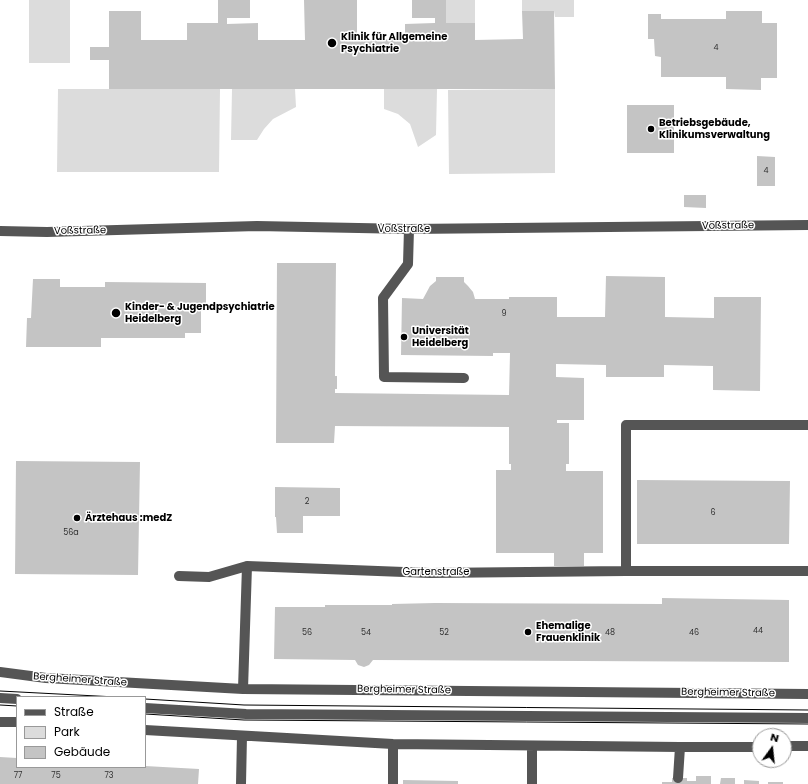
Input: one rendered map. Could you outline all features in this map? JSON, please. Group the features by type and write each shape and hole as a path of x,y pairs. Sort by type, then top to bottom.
{"street":[{"name":"Voßstraße","path":"0,231 25,232 257,226 409,229 808,225"},
{"path":"409,229 408,264 383,298 384,377 464,378"},
{"path":"626,571 626,425 808,426"},
{"path":"243,688 246,566"},
{"name":"Gartenstraße","path":"179,576 209,577 246,566 430,573 808,571"},
{"name":"Bergheimer Straße","path":"0,672 46,678 243,688 808,694"},
{"path":"0,698 16,699"},
{"path":"146,708 246,714 808,718"},
{"path":"0,722 16,722"},
{"path":"146,730 393,744 680,748 752,747"},
{"path":"241,784 242,736"},
{"path":"393,744 393,784"},
{"path":"532,746 532,784"},
{"path":"792,746 808,746"},
{"path":"678,778 680,748"}],"green space":[{"path":"29,0 70,0 70,63 29,63"},
{"path":"446,0 475,0 475,23 446,23"},
{"path":"522,0 574,0 574,17 555,17 554,11 522,11"},
{"path":"58,89 220,89 219,172 57,172"},
{"path":"232,89 295,89 296,107 273,119 257,140 231,140"},
{"path":"384,89 437,89 436,135 418,147 410,124 398,114 384,109"},
{"path":"555,89 555,173 449,174 448,90"}],"building":[{"name":"Klinik für Allgemeine Psychiatrie","path":"218,0 250,0 250,18 227,18 227,24 258,23 258,40 305,40 304,0 357,0 357,40 405,39 405,24 435,23 435,18 412,18 412,0 446,0 446,23 475,23 475,40 523,39 522,11 554,11 555,89 109,89 109,60 90,60 90,47 109,47 109,11 141,11 141,40 187,40 187,23 218,23"},
{"path":"726,11 762,11 762,23 777,23 777,78 761,78 761,90 726,89 726,77 661,77 661,57 655,56 654,39 648,39 648,14 661,14 661,19 726,19"},
{"name":"Betriebsgebäude, Klinikumsverwaltung","path":"627,105 674,105 674,153 627,153"},
{"name":"Betriebsgebäude, Klinikumsverwaltung","path":"757,156 775,157 775,186 757,186"},
{"path":"684,195 706,195 706,208 684,207"},
{"path":"277,263 336,263 335,376 337,376 337,389 335,389 335,393 509,395 510,353 493,353 493,356 401,355 402,298 423,299 430,286 436,281 436,277 464,277 464,282 473,292 475,299 557,297 557,317 605,317 606,276 665,277 665,317 714,318 714,297 761,297 760,391 713,390 713,366 664,365 664,377 606,377 606,365 556,364 556,377 584,378 584,420 557,420 557,423 569,423 569,464 566,464 566,471 603,471 603,553 584,553 584,566 554,566 554,553 496,553 496,470 511,470 511,464 509,464 509,427 335,426 334,443 276,443"},
{"name":"Kinder- & Jugendpsychiatrie Heidelberg","path":"33,279 60,279 60,287 105,287 105,282 206,283 206,308 201,308 201,333 185,333 185,338 101,338 101,347 26,347 27,318 31,318"},
{"name":"Ärztehaus :medZ","path":"16,461 140,462 138,575 15,574"},
{"path":"637,480 790,481 789,544 637,544"},
{"path":"275,487 340,488 340,516 303,516 303,533 277,533 275,517"},
{"path":"662,598 789,600 789,662 373,660 369,665 364,667 358,665 355,660 274,659 275,607 325,607 325,605 392,605 435,603 662,604"},
{"path":"0,757 16,758 16,768 146,768 146,766 199,769 198,784 0,784"},
{"path":"696,776 711,776 711,784 662,784 662,782 672,782 672,778 687,778 687,781 696,781"},
{"path":"721,778 735,778 735,784 720,784"},
{"path":"403,780 458,781 458,784 403,784"},
{"path":"744,780 759,781 759,784 744,784"},
{"path":"768,782 783,782 783,784 768,784"}],"tram line":[{"path":"0,691 97,696"},
{"path":"146,699 244,705 808,710"},
{"path":"0,705 16,706"},
{"path":"146,714 244,720 808,724"}],"place":[{"name":"Klinik für Allgemeine Psychiatrie","path":"332,43"},
{"name":"Betriebsgebäude, Klinikumsverwaltung","path":"651,129"},
{"name":"Kinder- & Jugendpsychiatrie Heidelberg","path":"116,313"},
{"name":"Universität Heidelberg","path":"404,337"},
{"name":"Ärztehaus :medZ","path":"77,518"},
{"name":"Ehemalige Frauenklinik","path":"528,632"}]}
